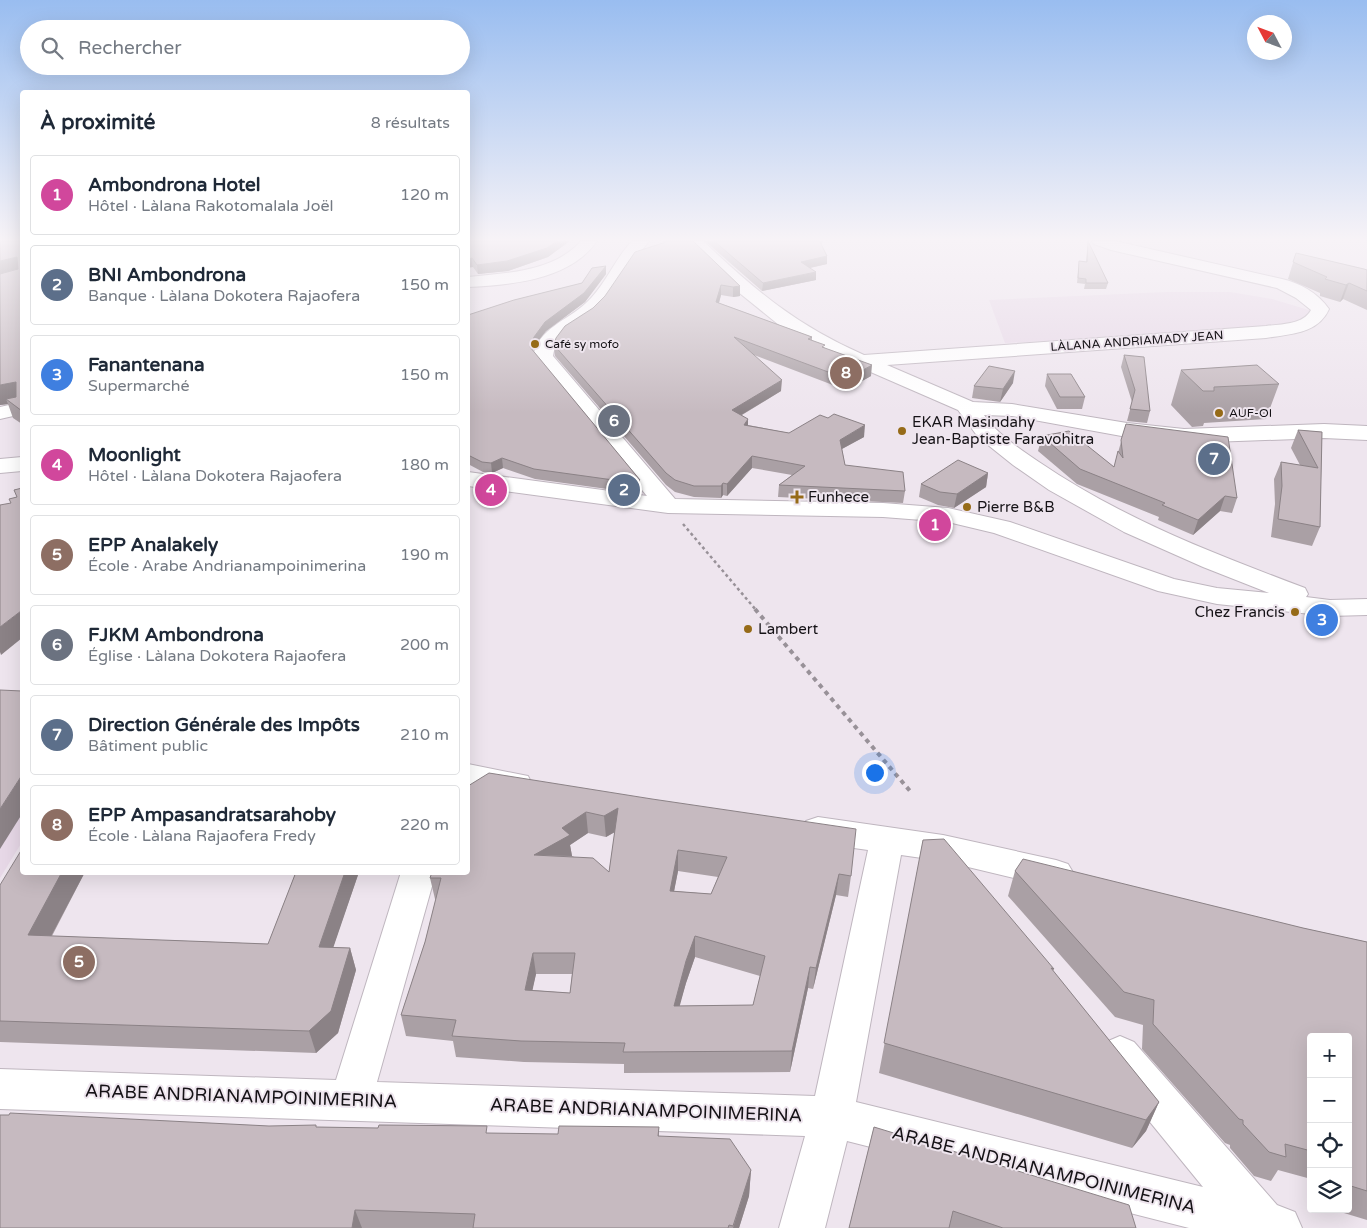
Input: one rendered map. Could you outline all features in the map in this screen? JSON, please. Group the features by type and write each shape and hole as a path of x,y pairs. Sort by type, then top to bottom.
{"street":[{"path":"601,298 592,308 550,340 543,351 543,358 668,506"},
{"path":"755,298 775,315 821,342 968,408 1012,410 1127,430 1184,436 1324,431 1367,433"},
{"name":"LÀLANA ANDRIAMADY JEAN","path":"864,360 1266,332 1295,328 1310,322 1318,316 1320,310 1311,298"},
{"path":"0,413 20,408"},
{"path":"968,408 984,431 998,442 1062,488 1119,522 1222,567 1330,608 1367,619"},
{"path":"0,466 20,464"},
{"path":"470,479 668,506 883,510 948,515 1000,527 1167,586 1217,596 1330,608 1367,608"},
{"path":"470,776 545,788"},
{"path":"790,826 943,848 1085,881"},
{"path":"802,1228 832,1117 887,840"},
{"path":"943,848 982,893"},
{"path":"351,1100 418,875"},
{"path":"1097,1028 1266,1227"},
{"name":"ARABE ANDRIANAMPOINIMERINA","path":"0,1089 832,1117 1266,1227"}],"path":[{"path":"668,506 910,791"}],"shaded area":[{"path":"1268,298 1312,311 1311,316 1296,323 1187,334 1005,343 989,300"},
{"path":"0,708 20,709 20,845 0,878"}],"building":[{"path":"0,298 20,298 20,410 6,399 16,397 16,382 0,385"},
{"path":"521,298 577,298 545,322 534,337 530,347 640,480 635,483 534,469 502,458 491,463 482,462 470,456 470,314"},
{"path":"603,298 717,298 716,302 812,337 808,339 825,345 822,347 872,365 847,379 734,337 782,380 732,410 748,419 744,425 789,433 820,415 828,418 834,414 865,425 840,440 845,465 903,472 905,491 779,485 805,466 752,456 727,484 723,483 721,486 694,486 675,480 666,473 554,345 556,338 565,326 593,308"},
{"path":"1124,355 1144,357 1150,411 1130,409 1135,390"},
{"path":"1257,365 1279,384 1214,387 1214,391 1203,391 1181,370"},
{"path":"989,366 1015,371 1003,389 974,386"},
{"path":"1047,374 1071,374 1085,397 1060,397"},
{"path":"1126,424 1228,437 1237,498 1225,496 1198,520 1162,505 1165,503 1080,469 1042,436 1069,431 1114,467 1118,451 1123,458 1121,440"},
{"path":"1298,430 1322,432 1320,527 1278,519 1282,486 1281,462 1318,468"},
{"path":"958,460 988,473 957,494 940,492 921,484"},
{"path":"20,488 20,612 0,627 0,505 11,503 9,499 17,497 14,490"},
{"path":"0,690 20,691 20,778 0,809"},
{"path":"489,773 856,829 851,876 839,874 816,968 810,967 792,1051 623,1052 625,1043 521,1041 452,1036 456,1020 401,1015 425,942 441,878 430,878 431,875 470,875 470,785","holes":["618,808 609,872 593,858 534,855 570,835 562,828 586,812 604,816","678,850 727,857 711,894 670,891","695,936 765,956 753,1005 674,1006","533,953 575,953 570,993 525,990"]},
{"path":"944,839 1054,969 1051,968 1159,1102 1146,1120 884,1043 923,840"},
{"path":"20,852 20,875 60,875 28,935 268,944 295,875 344,875 319,947 350,948 331,1011 309,1031 0,1021 0,885"},
{"path":"1023,859 1367,942 1367,1191 1352,1186 1352,1033 1307,1033 1307,1150 1285,1144 1286,1157 1269,1152 1243,1124 1243,1120 1239,1119 1153,1024 1154,1000 1124,992 1015,871"},
{"path":"10,1113 269,1126 316,1125 316,1127 378,1128 379,1125 487,1126 486,1133 558,1134 559,1126 659,1127 658,1136 730,1139 751,1170 733,1226 729,1225 728,1228 473,1228 475,1214 355,1210 352,1228 0,1228 0,1115 9,1115"},
{"path":"874,1127 1129,1205 1136,1228 1003,1228 953,1211 949,1228 849,1228"}],"place":[{"name":"Café sy mofo","path":"535,344"},
{"name":"EPP Ampasandratsarahoby","path":"846,373"},
{"name":"AUF-OI","path":"1219,413"},
{"name":"FJKM Ambondrona","path":"614,421"},
{"name":"EKAR Masindahy Jean-Baptiste Faravohitra","path":"902,431"},
{"name":"Direction Générale des Impôts","path":"1214,459"},
{"name":"Moonlight","path":"491,490"},
{"name":"BNI Ambondrona","path":"624,490"},
{"name":"Funhece","path":"797,497"},
{"name":"Pierre B&B","path":"967,507"},
{"name":"Ambondrona Hotel","path":"935,525"},
{"name":"Chez Francis","path":"1295,612"},
{"name":"Fanantenana","path":"1322,620"},
{"name":"Lambert","path":"748,629"},
{"name":"EPP Analakely","path":"79,962"}]}
